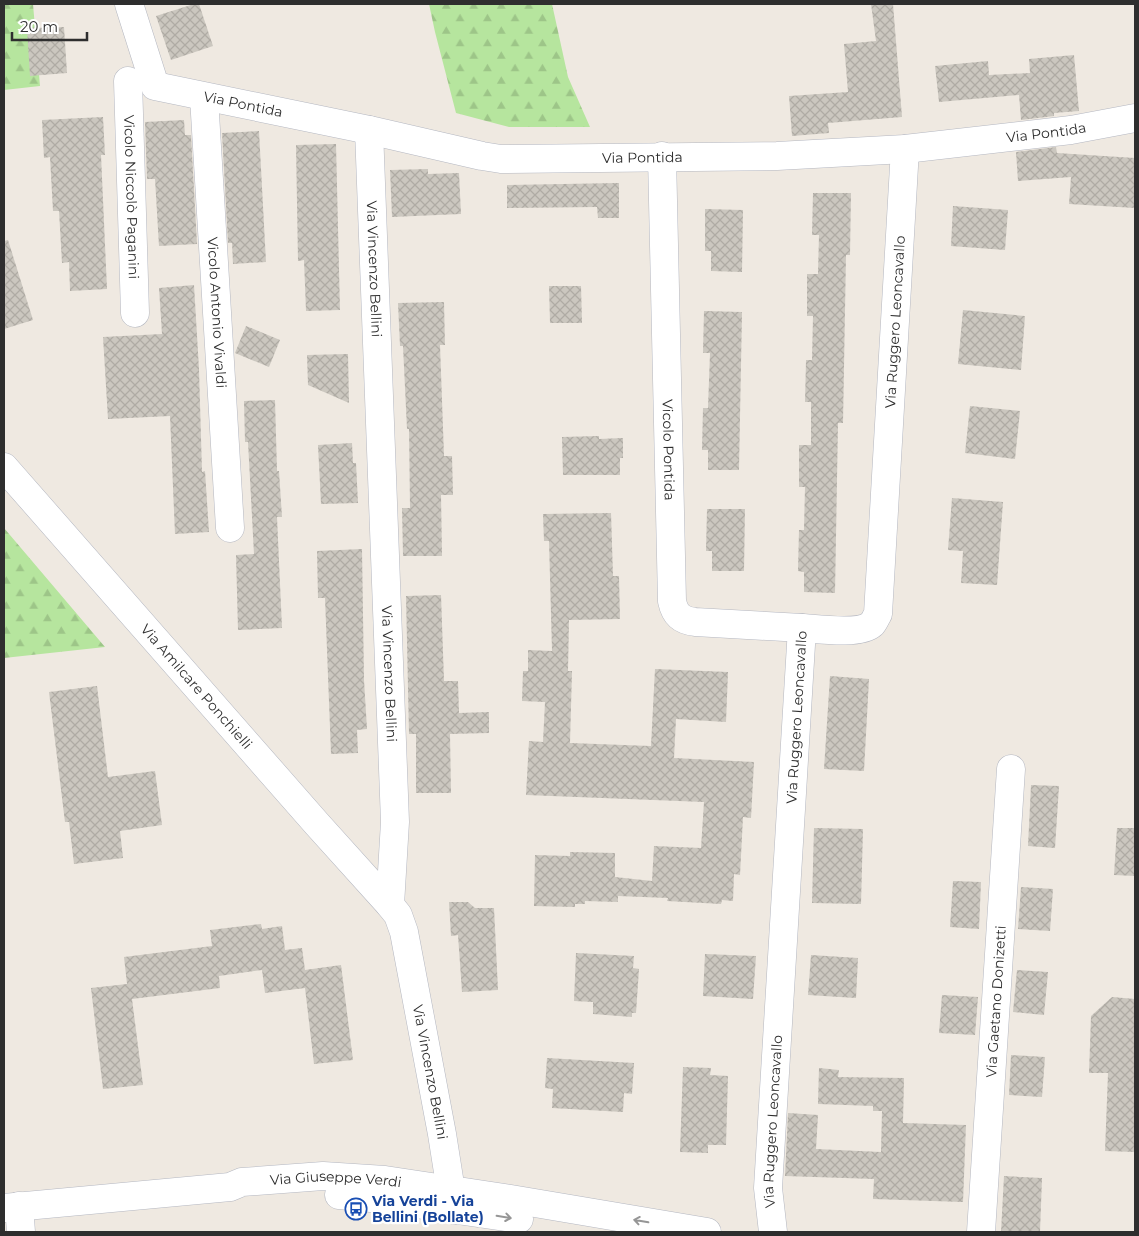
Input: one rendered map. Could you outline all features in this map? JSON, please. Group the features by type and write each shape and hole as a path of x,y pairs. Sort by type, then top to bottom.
{"street":[{"name":"Via Pontida","path":"129,4 155,86 501,159 777,156 905,150 1071,130 1135,118"},
{"name":"Vicolo Niccolò Paganini","path":"128,80 136,313"},
{"name":"Vicolo Antonio Vivaldi","path":"204,97 230,528"},
{"name":"Via Vincenzo Bellini","path":"369,130 395,822 390,905 398,915 404,932 452,1200"},
{"name":"Via Ruggero Leoncavallo","path":"773,1232 768,1188 802,628 863,629 872,624 878,614 905,150"},
{"name":"Vicolo Pontida","path":"662,156 672,601 674,611 685,621 802,628"},
{"name":"Via Amilcare Ponchielli","path":"4,467 390,905"},
{"name":"Via Gaetano Donizetti","path":"981,1232 1010,770"},
{"name":"Via Giuseppe Verdi","path":"15,1215 230,1187 242,1182 323,1176 385,1180 452,1200 602,1232"},
{"name":"Via Giuseppe Verdi","path":"452,1200 707,1232"}],"green space":[{"path":"4,4 33,4 40,86 4,90"},
{"path":"429,4 552,4 568,77 590,127 509,127 456,113"},
{"path":"4,528 105,647 4,658"}],"building":[{"path":"199,4 213,46 171,60 156,16"},
{"path":"871,4 893,4 902,117 828,123 829,133 792,136 789,96 848,92 844,44 876,41"},
{"path":"64,27 67,73 30,76 27,28"},
{"path":"1074,55 1079,111 1054,113 1054,116 1021,120 1019,95 939,102 935,66 988,61 989,75 1030,73 1029,59"},
{"path":"103,117 105,155 101,155 107,289 70,291 69,262 62,263 59,211 53,211 50,157 44,158 42,120"},
{"path":"184,120 185,135 191,135 197,244 159,246 155,179 147,179 145,122"},
{"path":"259,131 266,262 233,264 232,243 228,243 222,133"},
{"path":"336,144 340,310 306,311 304,260 298,261 296,145"},
{"path":"1056,147 1057,153 1135,158 1135,208 1069,204 1071,177 1018,181 1016,152"},
{"path":"428,169 428,174 459,173 461,214 392,217 390,170"},
{"path":"619,183 619,218 598,218 597,207 507,208 507,185"},
{"path":"813,193 851,193 850,255 846,255 843,423 838,423 835,593 804,592 804,572 798,571 799,530 804,530 805,487 799,487 799,445 811,445 811,402 805,402 806,360 812,360 813,316 807,316 807,274 818,274 819,235 812,235"},
{"path":"953,206 1008,210 1005,250 951,246"},
{"path":"705,209 743,210 742,272 711,271 711,251 705,251"},
{"path":"8,240 33,320 4,329 4,241"},
{"path":"194,285 202,472 205,471 209,532 175,534 170,416 108,419 103,337 162,334 159,288"},
{"path":"549,286 581,286 582,323 550,323"},
{"path":"444,302 445,345 440,345 444,456 452,456 453,495 441,495 442,556 403,556 402,508 410,508 409,429 407,429 403,346 400,346 398,303"},
{"path":"963,310 1025,316 1021,370 958,364"},
{"path":"704,311 742,312 739,470 708,470 708,450 702,450 703,408 708,408 710,353 703,353"},
{"path":"246,326 280,340 269,367 235,353"},
{"path":"348,354 349,403 308,385 307,355"},
{"path":"275,400 277,471 279,471 282,517 277,517 282,628 238,630 236,555 254,554 248,442 245,442 244,401"},
{"path":"970,406 1020,411 1015,459 965,453"},
{"path":"599,436 599,439 623,438 623,458 620,458 620,475 563,475 562,437"},
{"path":"352,443 353,463 356,463 358,503 321,504 318,445"},
{"path":"952,498 1003,502 997,585 961,583 963,551 948,550"},
{"path":"707,509 745,509 744,571 712,571 712,551 706,551"},
{"path":"611,513 613,576 619,576 620,619 569,620 568,671 572,671 570,743 651,746 655,669 728,672 726,722 676,719 674,758 754,762 751,818 743,817 740,875 734,874 733,901 722,900 721,904 667,901 668,898 618,896 618,902 585,901 585,904 575,904 575,907 534,906 535,855 570,856 570,852 615,853 615,877 652,881 654,846 701,848 704,802 526,795 529,741 543,742 545,702 522,701 523,671 528,671 528,650 552,651 549,541 544,541 543,514"},
{"path":"362,549 364,680 367,729 357,730 358,753 331,754 325,598 318,598 317,551"},
{"path":"441,595 444,681 458,681 459,713 489,712 489,733 450,734 451,793 416,793 416,734 409,734 406,596"},
{"path":"830,676 869,679 864,771 824,769"},
{"path":"97,686 108,777 155,771 162,825 120,831 123,858 74,864 69,822 65,822 49,692"},
{"path":"1031,785 1059,786 1055,848 1028,846"},
{"path":"814,828 863,829 861,904 812,903"},
{"path":"1117,828 1135,828 1135,876 1114,875"},
{"path":"953,881 981,882 979,929 950,927"},
{"path":"1021,887 1053,889 1050,931 1018,929"},
{"path":"449,902 468,902 475,908 494,908 498,990 462,992 458,935 451,936"},
{"path":"261,924 262,929 282,926 285,950 302,948 305,970 341,965 353,1060 314,1064 305,988 265,993 262,970 219,976 220,988 132,999 143,1085 103,1089 91,988 127,984 124,957 212,946 210,930"},
{"path":"576,953 634,956 633,968 639,969 636,1013 632,1013 632,1017 593,1014 593,1002 574,1001"},
{"path":"705,954 756,956 753,999 703,996"},
{"path":"811,955 858,958 856,998 808,995"},
{"path":"1017,970 1048,972 1044,1015 1013,1012"},
{"path":"942,995 978,997 975,1035 939,1033"},
{"path":"1112,997 1135,999 1135,1152 1105,1151 1108,1073 1089,1073 1091,1016"},
{"path":"1011,1055 1045,1057 1042,1097 1009,1095"},
{"path":"547,1058 634,1063 632,1094 624,1093 623,1112 552,1108 553,1089 545,1088"},
{"path":"683,1067 711,1068 710,1075 728,1076 726,1145 708,1145 708,1153 680,1152"},
{"path":"819,1068 839,1070 838,1077 904,1078 903,1123 966,1125 963,1202 873,1199 874,1179 785,1176 788,1113 818,1115 816,1149 881,1152 882,1111 873,1111 873,1106 818,1104"},
{"path":"1004,1176 1042,1178 1040,1232 1001,1232"}],"place":[{"name":"Via Verdi - Via Bellini (Bollate)","path":"356,1209"}]}
